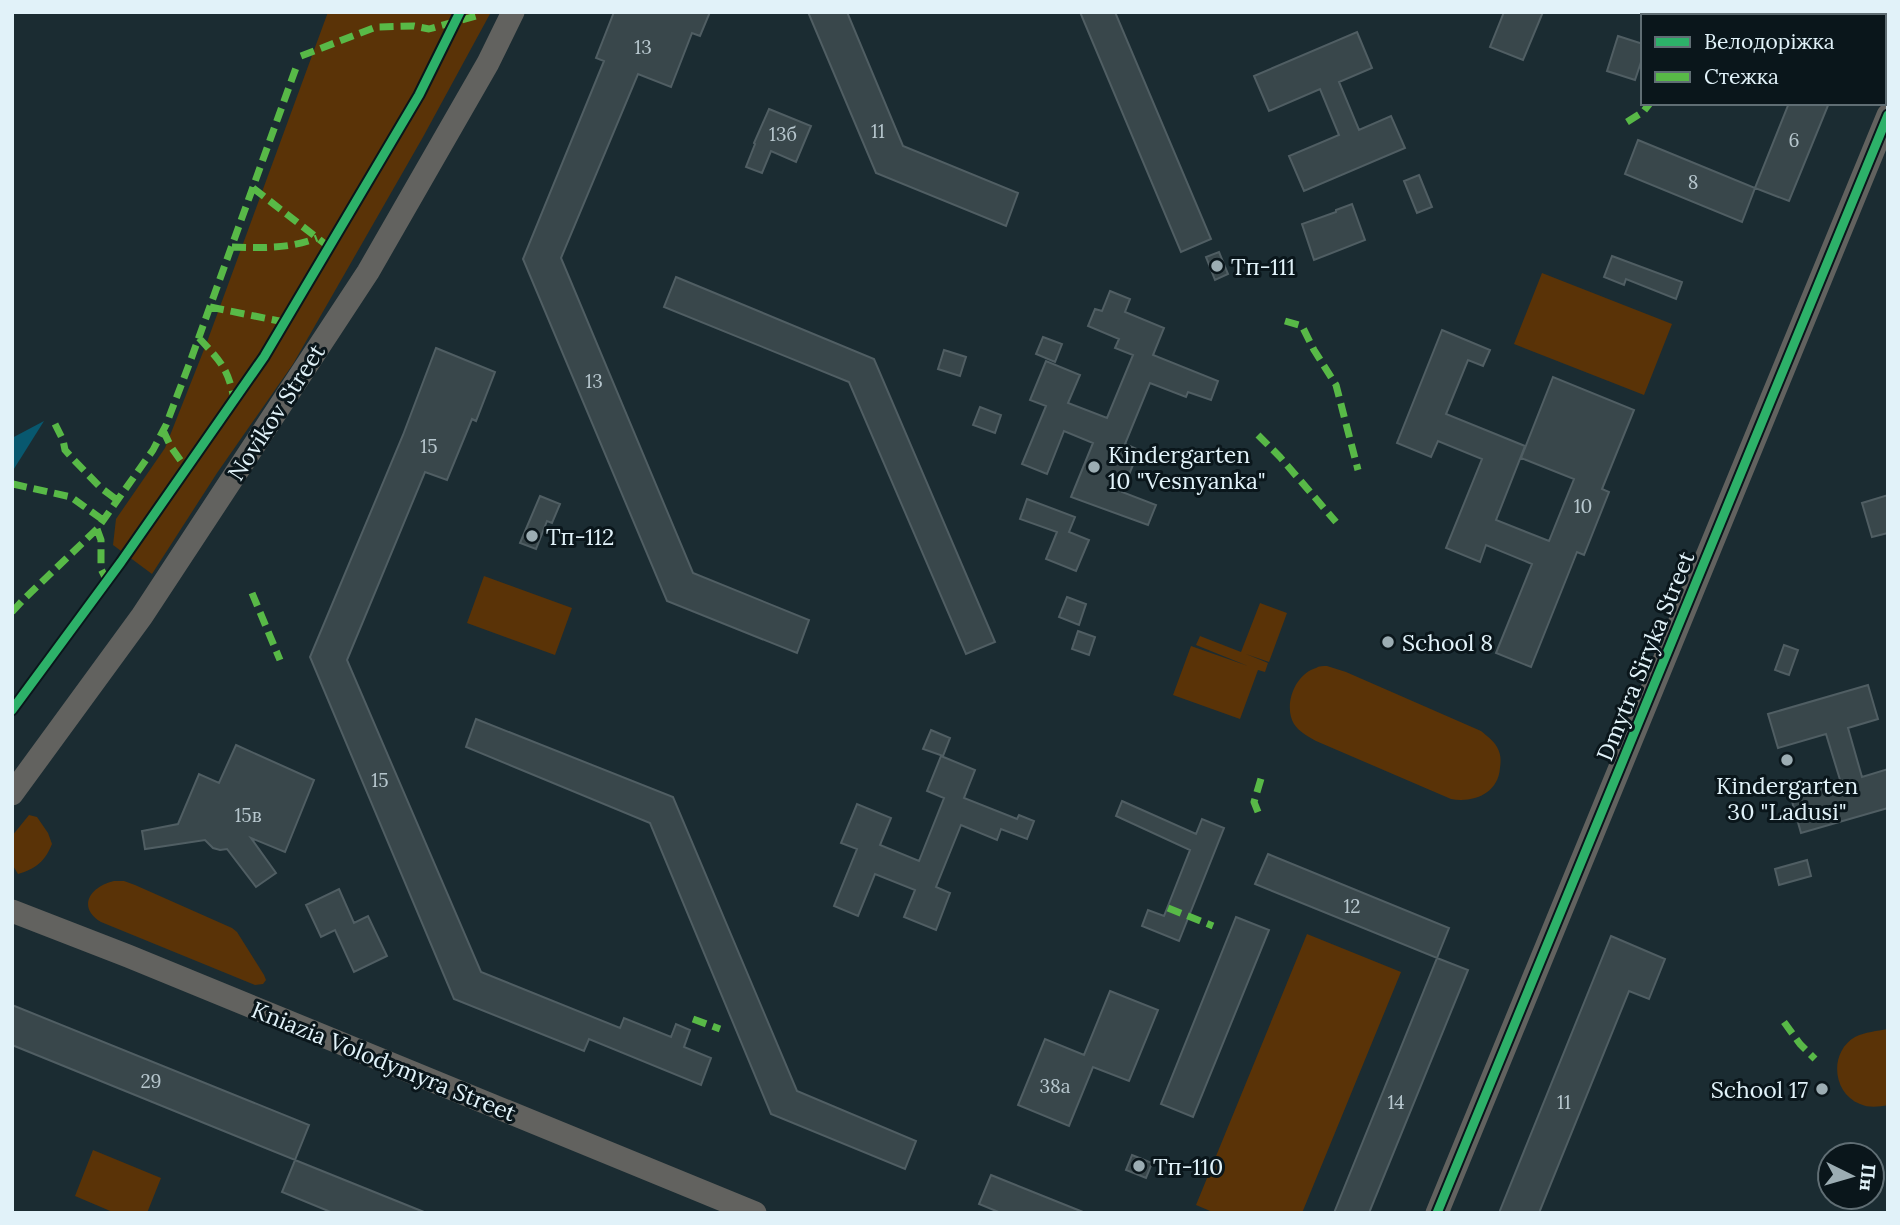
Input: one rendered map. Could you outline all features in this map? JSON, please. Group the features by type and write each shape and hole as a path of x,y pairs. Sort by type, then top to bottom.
{"main road":[{"name":"Novikov Street","path":"12,794 142,616 368,272 488,63 513,12"},
{"name":"Dmytra Siryka Street","path":"1437,1213 1888,115"},
{"name":"Kniazia Volodymyra Street","path":"12,911 151,965 755,1213"}],"shaded area":[{"path":"328,12 491,12 293,364 217,473 152,574 113,545 116,519 165,448 207,342"},
{"path":"1542,273 1672,324 1644,395 1514,344"},
{"path":"484,576 572,608 555,655 467,623"},
{"path":"1260,603 1287,613 1269,662 1246,654 1268,663 1265,672 1258,670 1240,719 1173,695 1191,646 1248,666 1196,645 1200,636 1241,652"},
{"path":"1327,666 1481,731 1494,742 1500,755 1500,768 1495,784 1476,798 1451,799 1304,734 1296,727 1291,716 1293,691 1309,671"},
{"path":"29,815 37,817 52,844 39,864 18,874 12,864 12,836"},
{"path":"114,881 135,885 232,928 266,980 263,984 255,985 101,922 93,916 88,904 93,892"},
{"path":"1307,934 1401,972 1302,1213 1215,1213 1196,1205"},
{"path":"1888,1029 1888,1105 1863,1105 1851,1099 1839,1082 1837,1072 1841,1052 1855,1037"},
{"path":"93,1150 161,1178 147,1213 115,1213 75,1196"}],"water":[{"path":"44,421 12,472 12,438"}],"building":[{"path":"614,12 710,12 700,36 692,33 671,87 638,74 561,258 693,573 809,620 797,653 667,601 523,259 604,61 596,58"},
{"path":"808,12 847,12 903,146 1018,193 1006,226 876,173"},
{"path":"1080,12 1115,12 1211,239 1181,252"},
{"path":"1504,12 1543,12 1523,60 1490,47"},
{"path":"1357,32 1372,68 1339,82 1359,130 1391,116 1405,148 1304,191 1289,156 1339,135 1320,89 1269,111 1254,76"},
{"path":"1618,36 1641,43 1641,62 1635,80 1607,71"},
{"path":"1788,105 1828,105 1789,201 1755,188"},
{"path":"769,109 811,126 796,162 771,151 762,173 746,167"},
{"path":"1638,140 1755,188 1742,222 1625,174"},
{"path":"1419,175 1432,207 1417,213 1404,181"},
{"path":"1352,204 1365,240 1314,260 1302,224"},
{"name":"Тп-111","path":"1219,252 1228,274 1215,280 1206,257"},
{"path":"1612,256 1682,282 1676,299 1626,279 1624,285 1604,277"},
{"path":"676,277 874,359 995,642 966,654 849,382 664,307"},
{"path":"1110,291 1130,299 1125,312 1164,328 1153,355 1218,381 1211,400 1188,392 1186,397 1150,383 1125,444 1139,450 1122,492 1156,505 1148,525 1071,497 1093,443 1064,431 1047,474 1022,464 1046,406 1030,400 1046,361 1080,375 1068,403 1107,418 1133,355 1115,348 1119,339 1088,326 1095,309 1102,311"},
{"path":"1442,330 1490,350 1483,366 1468,360 1446,414 1525,446 1496,520 1549,541 1574,479 1521,458 1553,377 1634,410 1602,489 1609,492 1584,555 1577,552 1531,667 1496,653 1532,564 1486,545 1480,562 1446,548 1482,459 1438,441 1431,457 1397,443"},
{"path":"1043,337 1062,344 1055,362 1036,354"},
{"path":"436,348 495,372 476,421 472,419 447,480 425,472 347,660 481,972 620,1028 624,1018 671,1037 676,1024 690,1030 684,1047 711,1058 701,1085 589,1039 584,1051 454,999 310,657 403,435"},
{"path":"944,350 966,357 960,376 938,369"},
{"path":"980,407 1001,415 995,433 973,425"},
{"path":"1888,495 1888,533 1872,537 1862,503"},
{"path":"540,496 560,504 552,523 547,521 536,549 520,543"},
{"path":"1027,499 1075,517 1069,532 1089,540 1076,571 1046,559 1057,532 1020,519"},
{"path":"1067,597 1086,604 1079,625 1059,617"},
{"path":"1078,631 1095,637 1089,655 1072,649"},
{"path":"1784,645 1798,650 1789,675 1775,670"},
{"path":"1868,685 1878,719 1848,728 1862,777 1888,769 1888,808 1801,833 1791,798 1841,783 1826,734 1778,748 1768,714"},
{"path":"476,719 673,797 797,1091 916,1141 905,1169 771,1114 650,823 466,747"},
{"path":"931,730 950,738 943,756 923,749"},
{"path":"236,745 314,780 285,852 251,838 276,873 256,887 227,849 213,848 205,840 145,849 142,831 178,824 199,774 219,783"},
{"path":"941,756 975,770 964,798 1017,819 1019,815 1034,821 1027,839 1001,829 997,840 961,825 936,887 950,893 936,930 904,917 915,890 875,874 858,916 834,906 857,849 841,843 857,804 891,818 880,845 919,861 944,798 927,791"},
{"path":"1122,801 1196,834 1202,819 1224,828 1179,941 1142,926 1148,910 1164,916 1190,850 1116,816"},
{"path":"1268,854 1449,928 1437,958 1255,884"},
{"path":"1807,860 1811,876 1779,885 1775,869"},
{"path":"339,889 354,923 368,916 387,956 354,972 335,930 321,937 306,905"},
{"path":"1236,917 1269,930 1193,1117 1161,1104"},
{"path":"1611,936 1665,959 1649,999 1629,991 1539,1213 1499,1213"},
{"path":"1437,958 1468,970 1369,1213 1334,1213"},
{"path":"1110,991 1158,1010 1129,1081 1093,1067 1069,1126 1018,1105 1045,1039 1084,1055"},
{"path":"12,1005 309,1125 295,1160 12,1045"},
{"name":"Тп-110","path":"1132,1155 1152,1163 1146,1178 1126,1170"},
{"path":"295,1160 424,1213 333,1213 282,1192"},
{"path":"991,1175 1083,1213 1001,1213 979,1204"}],"marked path":[{"path":"301,56 376,27 414,26 429,29 476,16"},
{"path":"12,612 97,529 153,450 166,425 190,362 297,65"},
{"path":"1627,122 1643,112 1648,105"},
{"path":"253,188 329,247"},
{"path":"232,247 285,246 317,238"},
{"path":"210,307 284,322"},
{"path":"1285,321 1302,326 1336,385 1358,470"},
{"path":"199,338 222,366 234,399"},
{"path":"55,424 65,450 101,488 117,500"},
{"path":"163,430 186,468"},
{"path":"1258,435 1336,522"},
{"path":"13,484 71,497 103,520"},
{"path":"97,529 101,540 101,569 107,581"},
{"path":"252,593 280,660"},
{"path":"1258,812 1254,802 1263,772"},
{"path":"1168,908 1213,926"},
{"path":"693,1019 720,1029"},
{"path":"1784,1022 1815,1059"}],"cycle path":[{"path":"12,710 121,562 264,357 419,95 460,12"},
{"path":"1437,1213 1888,115"}],"place":[{"name":"Тп-111","path":"1217,266"},
{"name":"Kindergarten 10 \"Vesnyanka\"","path":"1094,467"},
{"name":"Тп-112","path":"532,536"},
{"name":"School 8","path":"1388,642"},
{"name":"Kindergarten 30 \"Ladusi\"","path":"1787,760"},
{"name":"School 17","path":"1822,1089"},
{"name":"Тп-110","path":"1139,1166"}]}
